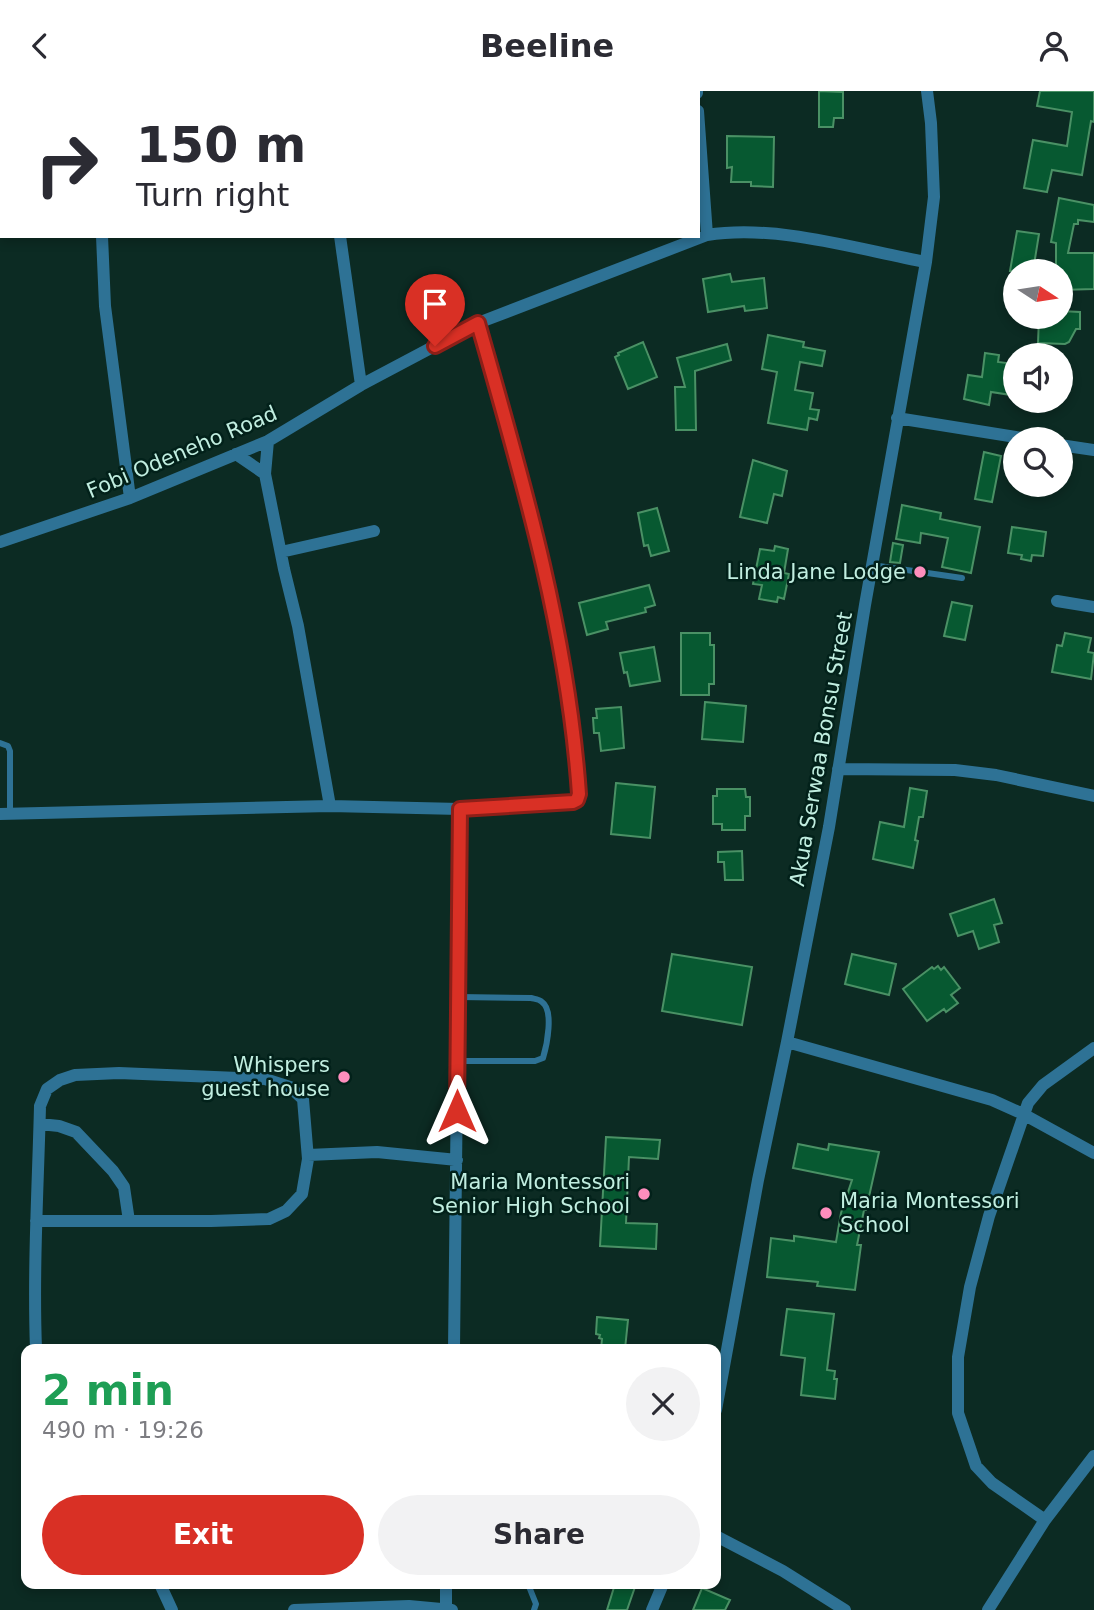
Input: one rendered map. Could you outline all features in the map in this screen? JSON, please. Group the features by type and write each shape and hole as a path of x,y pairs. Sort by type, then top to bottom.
{"street":[{"name":"Akua Serwaa Bonsu Street","path":"721,1383 838,769 926,262 933,197 931,123 927,91"},
{"path":"700,139 707,235"},
{"name":"Fobi Odeneho Road","path":"700,238 745,231 769,233 926,262"},
{"path":"102,238 105,306 130,498"},
{"path":"341,238 361,385"},
{"name":"Fobi Odeneho Road","path":"0,542 130,498 268,441 361,385 478,323 699,238"},
{"path":"5,814 330,806 460,809 576,801 579,794 570,713 552,605 519,468 478,323"},
{"path":"897,418 1003,435"},
{"path":"268,441 265,474 298,626 330,806"},
{"path":"1073,447 1094,450"},
{"path":"236,454 265,474"},
{"path":"281,552 374,531"},
{"path":"1057,601 1094,607"},
{"path":"838,769 928,768 974,772 1094,796"},
{"path":"454,1344 460,809"},
{"path":"787,1042 971,1093 1023,1114 1094,1153"},
{"path":"1045,1520 992,1483 976,1466 958,1413 957,1372 970,1287 989,1216 1023,1114 1028,1103 1043,1085 1094,1048"},
{"path":"36,1221 269,1219 286,1211 302,1194 307,1155 303,1098 290,1087 265,1079 119,1073 75,1075 60,1080 47,1089 40,1106 36,1221 36,1344"},
{"path":"40,1124 75,1132 113,1171 124,1187 128,1221"},
{"path":"307,1155 377,1152 457,1160"},
{"path":"988,1610 1045,1520 1094,1456"},
{"path":"721,1539 783,1571 845,1610"},
{"path":"162,1589 172,1610"},
{"path":"295,1610 409,1606 449,1609 447,1589"},
{"path":"652,1610 661,1589"}],"lane":[{"path":"872,565 962,579"},
{"path":"0,743 8,745 10,751 5,814"},
{"path":"458,997 531,998 542,1002 548,1010 548,1045 544,1058 535,1061 458,1061"},
{"path":"530,1589 536,1604 534,1610"}],"building":[{"path":"819,91 843,92 843,118 834,118 833,127 819,127"},
{"path":"1040,91 1094,91 1094,122 1091,121 1082,175 1052,170 1047,192 1024,188 1033,140 1067,146 1072,112 1037,106"},
{"path":"727,136 774,137 773,187 751,186 751,182 731,182 732,167 727,168"},
{"path":"1059,198 1094,205 1094,222 1078,220 1078,224 1074,224 1068,253 1094,253 1094,289 1073,290 1073,259 1056,259 1056,243 1051,242"},
{"path":"1017,231 1039,234 1035,259 1012,259"},
{"path":"730,274 732,282 764,278 767,308 745,311 744,306 708,312 703,279"},
{"path":"1073,312 1080,312 1080,329 1076,329 1069,342 1038,343 1039,329 1073,329"},
{"path":"768,335 804,342 803,347 825,351 822,366 800,362 795,390 813,393 810,409 819,410 817,420 809,418 807,430 768,423 777,372 762,369"},
{"path":"643,342 657,377 628,389 615,357 618,353"},
{"path":"727,344 731,360 695,371 696,430 676,430 675,387 685,387 677,358"},
{"path":"985,353 999,355 998,362 1003,363 1003,394 991,392 989,405 964,399 968,375 982,377"},
{"path":"984,452 1001,456 992,502 975,499"},
{"path":"753,460 787,471 782,496 774,494 767,523 740,517"},
{"path":"902,505 941,513 940,519 980,527 971,573 942,567 948,538 921,533 920,543 896,539"},
{"path":"657,508 669,551 651,556 648,545 644,546 638,513"},
{"path":"1012,527 1046,532 1043,556 1032,555 1031,561 1021,559 1022,555 1008,553"},
{"path":"893,543 903,545 900,563 890,562"},
{"path":"775,546 788,549 784,573 789,574 784,599 778,597 777,602 759,599 762,585 753,584 760,549 774,551"},
{"path":"649,585 655,605 645,608 646,612 606,622 608,629 587,635 579,603"},
{"path":"952,602 972,606 965,640 944,636"},
{"path":"681,633 710,633 710,645 714,645 714,684 709,684 709,695 681,695"},
{"path":"1065,633 1091,638 1088,652 1094,653 1091,679 1052,672 1057,645 1062,646"},
{"path":"654,647 660,681 630,686 620,653"},
{"path":"705,702 746,706 743,742 702,739"},
{"path":"621,707 624,748 601,751 599,733 594,733 593,718 597,718 596,709"},
{"path":"616,783 655,787 650,838 611,834"},
{"path":"910,788 927,791 923,817 919,817 913,868 873,859 880,822 904,827"},
{"path":"717,789 745,789 746,797 750,797 750,816 745,816 745,830 722,830 722,824 713,824 713,796 717,796"},
{"path":"742,851 743,880 725,880 724,862 718,862 718,852"},
{"path":"994,899 1002,923 994,925 999,942 979,949 973,931 958,936 950,914"},
{"path":"672,954 752,967 742,1025 662,1011"},
{"path":"852,954 896,964 889,995 845,984"},
{"path":"938,966 941,970 944,967 960,988 951,995 958,1003 927,1021 903,989 932,967 934,969"},
{"path":"606,1137 660,1140 658,1159 629,1157 626,1223 657,1224 656,1249 600,1246"},
{"path":"798,1144 828,1150 829,1144 879,1152 857,1245 861,1245 855,1290 817,1286 818,1282 767,1277 771,1238 794,1241 794,1236 836,1242 841,1213 852,1180 793,1168"},
{"path":"787,1309 834,1314 827,1370 835,1371 835,1399 801,1395 805,1358 781,1355"},
{"path":"597,1317 628,1320 626,1344 602,1344 600,1335 596,1334"},
{"path":"613,1589 634,1589 627,1610 607,1610"},
{"path":"702,1589 730,1600 725,1610 693,1610"}],"place":[{"name":"Linda Jane Lodge","path":"920,572"},
{"name":"Whispers guest house","path":"344,1077"},
{"name":"Maria Montessori Senior High School","path":"644,1194"},
{"name":"Maria Montessori School","path":"826,1213"}],"route":[{"path":"435,346 478,323 519,468 552,605 570,713 579,794 573,802 460,809 457,1111"}]}
